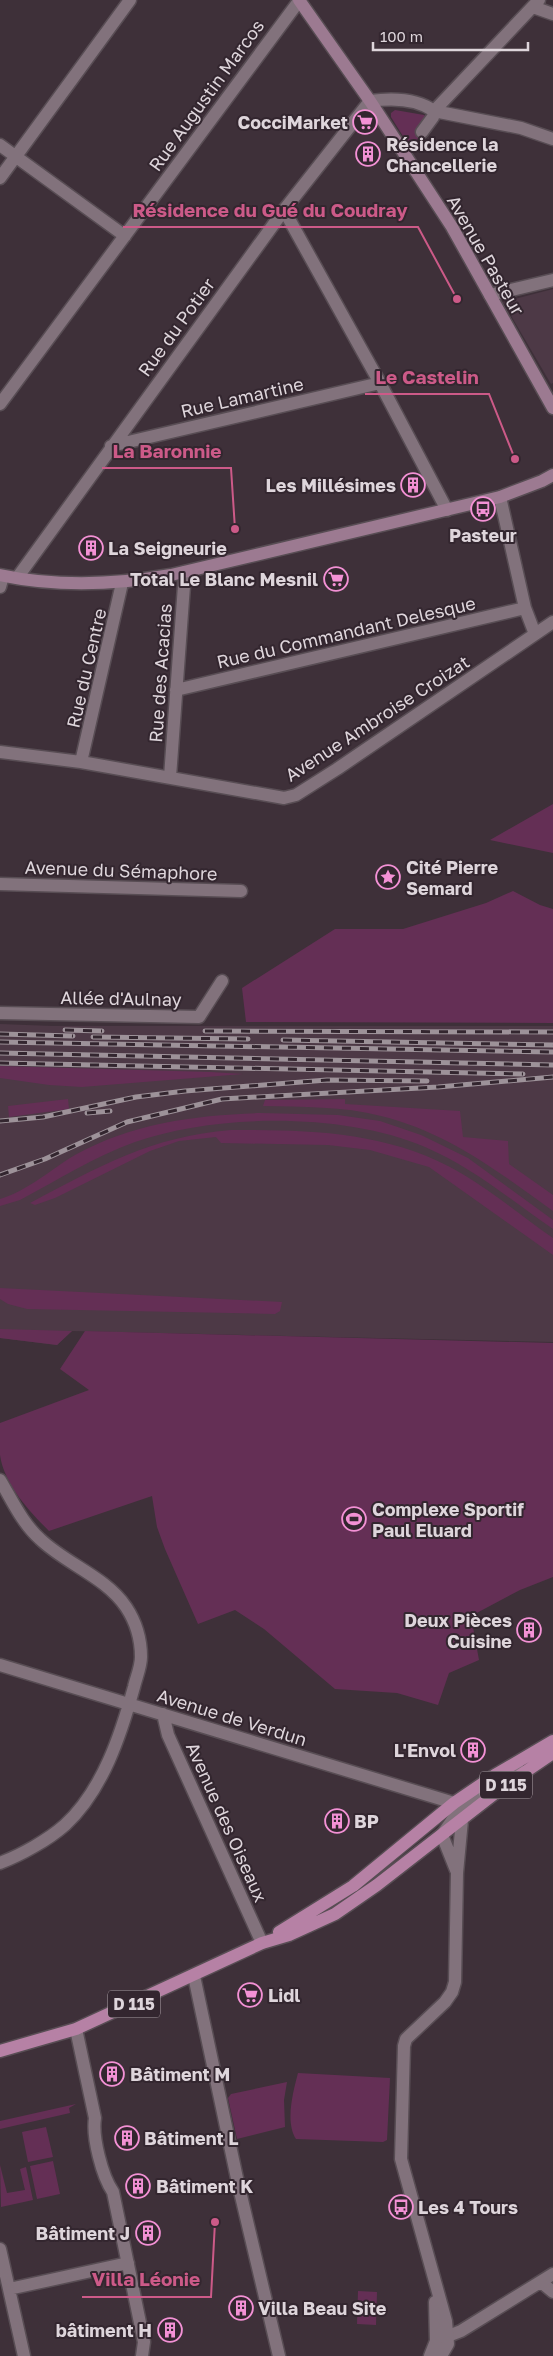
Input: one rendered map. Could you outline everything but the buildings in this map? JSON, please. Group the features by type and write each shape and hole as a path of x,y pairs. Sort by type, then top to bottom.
{"main road":[{"name":"Avenue Pasteur","path":"299,0 370,101 452,227 553,408"},
{"path":"1,579 17,578 68,584 122,583 185,572 500,497 549,480"},
{"name":"D 115","path":"0,2051 76,2029 262,1943 353,1886 458,1812 520,1760 553,1741"},
{"name":"D 115","path":"262,1943 289,1935 335,1914 442,1835 458,1812 503,1787 553,1753"}],"street":[{"path":"0,178 130,0"},
{"name":"Rue Augustin Marcos","path":"0,404 299,0"},
{"path":"422,132 433,116 434,111 536,3 553,14"},
{"path":"370,101 394,99 425,104 434,111 521,128 553,139"},
{"name":"Rue du Potier","path":"17,578 284,210 370,101"},
{"path":"0,145 125,236"},
{"path":"284,210 380,383 447,510"},
{"path":"490,295 553,280"},
{"name":"Rue Lamartine","path":"111,446 380,383"},
{"path":"500,497 525,608 535,634"},
{"name":"Rue des Acacias","path":"170,777 185,572"},
{"name":"Rue du Centre","path":"81,762 122,583"},
{"name":"Rue du Commandant Delesque","path":"176,690 525,608"},
{"name":"Avenue Ambroise Croizat","path":"0,752 81,762 284,798 296,795 553,622"},
{"name":"Avenue du Sémaphore","path":"0,884 240,891"},
{"name":"Allée d'Aulnay","path":"0,1013 199,1017 222,981"},
{"path":"0,1480 24,1521 40,1540 116,1592 137,1628 141,1658 129,1703 105,1769 65,1825 22,1855 0,1863"},
{"name":"Avenue de Verdun","path":"0,1664 129,1703 458,1812"},
{"name":"Avenue des Oiseaux","path":"163,1714 168,1735 262,1943"},
{"path":"438,2355 448,2344 448,2336 440,2300 433,2281 401,2159 404,2046 406,2039 445,2002 452,1992 455,1982 458,1812"},
{"path":"442,1835 457,1873"},
{"path":"194,1976 238,2183 279,2356"},
{"path":"76,2029 95,2118 93,2128 105,2181 113,2192 144,2342 142,2356"},
{"path":"0,2249 24,2356"},
{"path":"9,2289 128,2263"},
{"path":"436,2341 461,2331 553,2274"},
{"path":"433,2281 438,2355"},
{"path":"541,2282 553,2292"}],"shaded area":[{"path":"395,110 424,115 427,118 420,137 412,144 406,141 391,117 391,113"},
{"path":"553,289 553,383 551,384 503,302"},
{"path":"553,804 553,853 490,840"},
{"path":"513,891 540,905 553,909 553,1023 246,1022 242,988 335,929 403,929 486,903"},
{"path":"0,1024 53,1026 553,1026 553,1342 72,1331 57,1345 0,1338"},
{"path":"0,1066 243,1074 82,1087 49,1085 0,1078"},
{"path":"68,1099 69,1109 9,1117 8,1106"},
{"path":"345,1099 345,1104 460,1111 463,1137 508,1141 509,1164 553,1195 553,1211 472,1155 428,1132 405,1123 352,1110 263,1106 265,1100"},
{"path":"260,1113 338,1115 380,1121 421,1135 468,1158 553,1220 553,1229 475,1174 425,1147 393,1136 358,1128 320,1123 281,1121 242,1122 168,1132 120,1148 91,1161 20,1200 0,1206 0,1199 30,1185 75,1155 119,1135 142,1128 188,1119"},
{"path":"231,1130 315,1132 343,1135 370,1139 424,1155 450,1167 477,1183 553,1238 553,1255 429,1167 370,1150 328,1145 221,1143 216,1137 179,1141 150,1151 55,1198 35,1205 30,1203 126,1155 176,1139 202,1133"},
{"path":"0,1288 282,1302 280,1311 275,1314 27,1309 8,1304 0,1299"},
{"path":"0,1329 72,1331 57,1345 0,1338"},
{"name":"Complexe Sportif Paul Eluard","path":"85,1331 553,1343 553,1577 520,1590 471,1616 479,1660 449,1673 438,1705 397,1693 335,1689 264,1629 235,1610 198,1624 157,1527 152,1496 49,1531 18,1496 2,1466 0,1423 89,1390 60,1369"},
{"path":"298,2073 390,2078 387,2140 383,2142 296,2139 290,2116"},
{"path":"287,2082 284,2100 285,2127 237,2139 228,2098 231,2094"},
{"path":"76,2104 69,2108 70,2113 0,2129 0,2121"},
{"path":"46,2127 53,2157 28,2162 22,2132"},
{"path":"53,2161 60,2194 37,2199 30,2166"},
{"path":"0,2165 7,2193 25,2190 20,2169 26,2167 33,2200 1,2207"},
{"path":"358,2291 377,2292 376,2325 357,2324"}],"railway":[{"path":"65,1030 102,1031"},
{"path":"205,1031 553,1032"},
{"path":"0,1034 73,1036"},
{"path":"93,1037 248,1039"},
{"path":"283,1040 553,1045"},
{"path":"0,1042 553,1052"},
{"path":"0,1053 553,1065"},
{"path":"0,1063 523,1074"},
{"path":"0,1175 45,1159 127,1122 222,1099 438,1087 553,1077"},
{"path":"0,1121 43,1117 136,1097 185,1091 327,1080 427,1081"},
{"path":"87,1113 110,1111"}],"place":[{"name":"CocciMarket","path":"365,122"},
{"name":"Résidence la Chancellerie","path":"368,154"},
{"name":"Résidence du Gué du Coudray","path":"457,299"},
{"name":"Le Castelin","path":"515,459"},
{"name":"Les Millésimes","path":"413,485"},
{"name":"Pasteur","path":"483,509"},
{"name":"La Baronnie","path":"235,529"},
{"name":"La Seigneurie","path":"91,548"},
{"name":"Total Le Blanc Mesnil","path":"336,579"},
{"name":"Cité Pierre Semard","path":"388,877"},
{"name":"Complexe Sportif Paul Eluard","path":"354,1519"},
{"name":"Deux Pièces Cuisine","path":"529,1630"},
{"name":"L'Envol","path":"473,1750"},
{"name":"BP","path":"337,1821"},
{"name":"Lidl","path":"250,1995"},
{"name":"Bâtiment M","path":"112,2074"},
{"name":"Bâtiment L","path":"127,2138"},
{"name":"Bâtiment K","path":"138,2186"},
{"name":"Les 4 Tours","path":"401,2207"},
{"name":"Villa Léonie","path":"215,2222"},
{"name":"Bâtiment J","path":"148,2233"},
{"name":"Villa Beau Site","path":"241,2308"},
{"name":"bâtiment H","path":"170,2330"}]}
